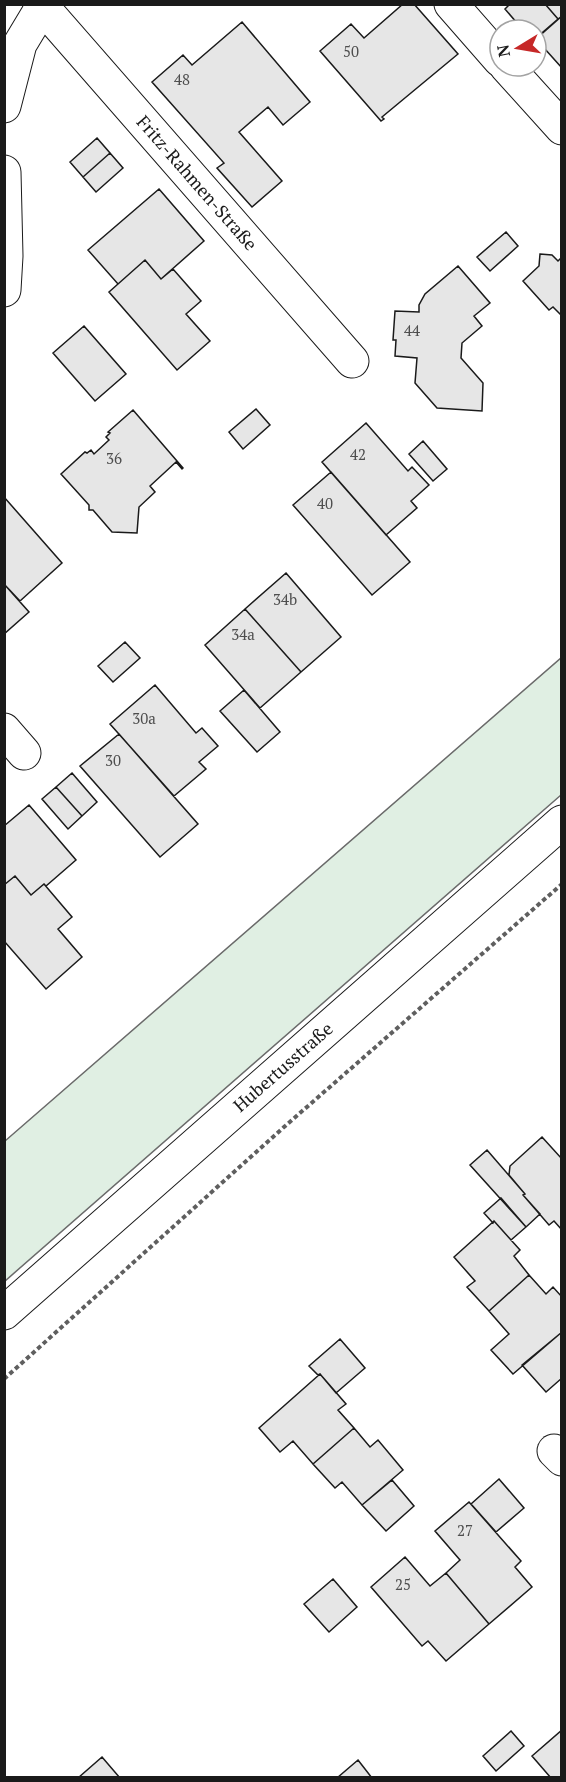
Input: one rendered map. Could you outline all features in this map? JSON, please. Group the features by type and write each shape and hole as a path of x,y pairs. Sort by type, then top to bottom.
{"main road":[{"path":"451,4 488,46"},
{"name":"Fritz-Rahmen-Straße","path":"4,106 20,44 42,5 352,361"},
{"path":"517,78 561,128"},
{"path":"4,172 6,256 4,290"},
{"name":"Hubertusstraße","path":"4,1313 561,822"}],"path":[{"path":"4,1379 284,1127 561,884"}],"green space":[{"path":"561,658 561,795 5,1281 5,1141"}],"building":[{"path":"403,4 414,4 458,54 382,117 384,119 381,121 320,51 351,24 364,38"},
{"path":"510,4 545,4 558,19 548,28 548,18 513,18 505,9"},
{"path":"545,4 562,4 562,16 558,19"},
{"path":"562,16 562,68 548,52 548,28"},
{"path":"242,22 310,102 283,125 268,107 239,132 282,181 252,207 217,168 224,163 152,82 183,55 192,65"},
{"path":"97,138 110,153 83,177 70,162"},
{"path":"110,153 123,168 96,192 83,177"},
{"path":"159,189 204,241 161,279 145,260 118,284 88,250"},
{"path":"506,232 518,246 490,271 477,257"},
{"path":"540,254 552,255 558,261 562,257 562,316 553,307 549,310 523,281 539,266"},
{"path":"145,260 161,279 173,269 201,301 186,314 210,341 177,370 109,292"},
{"path":"458,266 490,303 474,316 482,326 462,343 461,358 483,383 482,411 437,408 415,383 417,358 395,356 396,340 393,340 395,311 419,312 419,305 425,294"},
{"path":"84,326 126,374 95,401 53,353"},
{"path":"256,409 270,425 243,449 229,432"},
{"path":"133,410 183,468 176,462 150,486 155,492 139,507 137,533 112,532 93,510 89,510 89,505 61,474 85,452 91,450 94,454 109,440 106,437 110,433 108,432"},
{"path":"366,423 408,471 412,467 429,485 411,501 417,508 386,535 322,462"},
{"path":"423,441 447,469 433,481 409,454"},
{"path":"331,472 410,562 372,595 293,505"},
{"path":"4,497 62,563 20,601 4,584"},
{"path":"286,573 341,637 301,672 245,609"},
{"path":"4,584 29,612 4,634"},
{"path":"245,609 301,672 260,708 205,645"},
{"path":"125,642 140,658 113,682 98,666"},
{"path":"155,685 196,733 202,728 218,746 199,762 206,769 174,796 110,724"},
{"path":"244,690 280,732 257,752 220,711"},
{"path":"119,734 198,824 160,857 80,766"},
{"path":"72,773 97,802 82,816 56,787"},
{"path":"56,787 82,816 68,829 42,799"},
{"path":"29,805 76,860 46,886 44,884 31,895 15,876 4,885 4,826"},
{"path":"15,876 31,895 44,884 72,917 58,929 82,957 46,989 4,941 4,885"},
{"path":"542,1137 562,1159 562,1230 554,1221 549,1225 509,1175 510,1166"},
{"path":"487,1150 540,1214 526,1227 470,1165"},
{"path":"501,1198 526,1227 511,1240 484,1213"},
{"path":"494,1221 520,1250 514,1256 529,1275 489,1311 467,1287 475,1281 454,1257"},
{"path":"529,1275 546,1294 553,1287 562,1297 562,1332 513,1374 491,1350 509,1334 489,1311"},
{"path":"562,1332 562,1378 546,1392 522,1365"},
{"path":"340,1339 365,1368 336,1393 320,1374 318,1375 309,1366"},
{"path":"320,1374 346,1404 338,1410 354,1428 313,1464 293,1441 280,1452 259,1428"},
{"path":"354,1428 370,1447 378,1440 403,1470 362,1505 342,1482 335,1488 313,1464"},
{"path":"499,1479 524,1508 496,1532 471,1504"},
{"path":"392,1480 414,1506 386,1531 362,1505"},
{"path":"469,1502 521,1561 515,1567 532,1587 489,1624 446,1573 460,1560 435,1531"},
{"path":"405,1557 430,1586 446,1573 489,1624 446,1661 428,1641 422,1646 371,1587"},
{"path":"333,1579 357,1607 329,1632 304,1604"},
{"path":"562,1730 562,1778 551,1778 532,1756"},
{"path":"511,1731 524,1746 496,1771 483,1756"},
{"path":"102,1757 120,1778 78,1778"},
{"path":"358,1760 372,1778 337,1778"}]}
